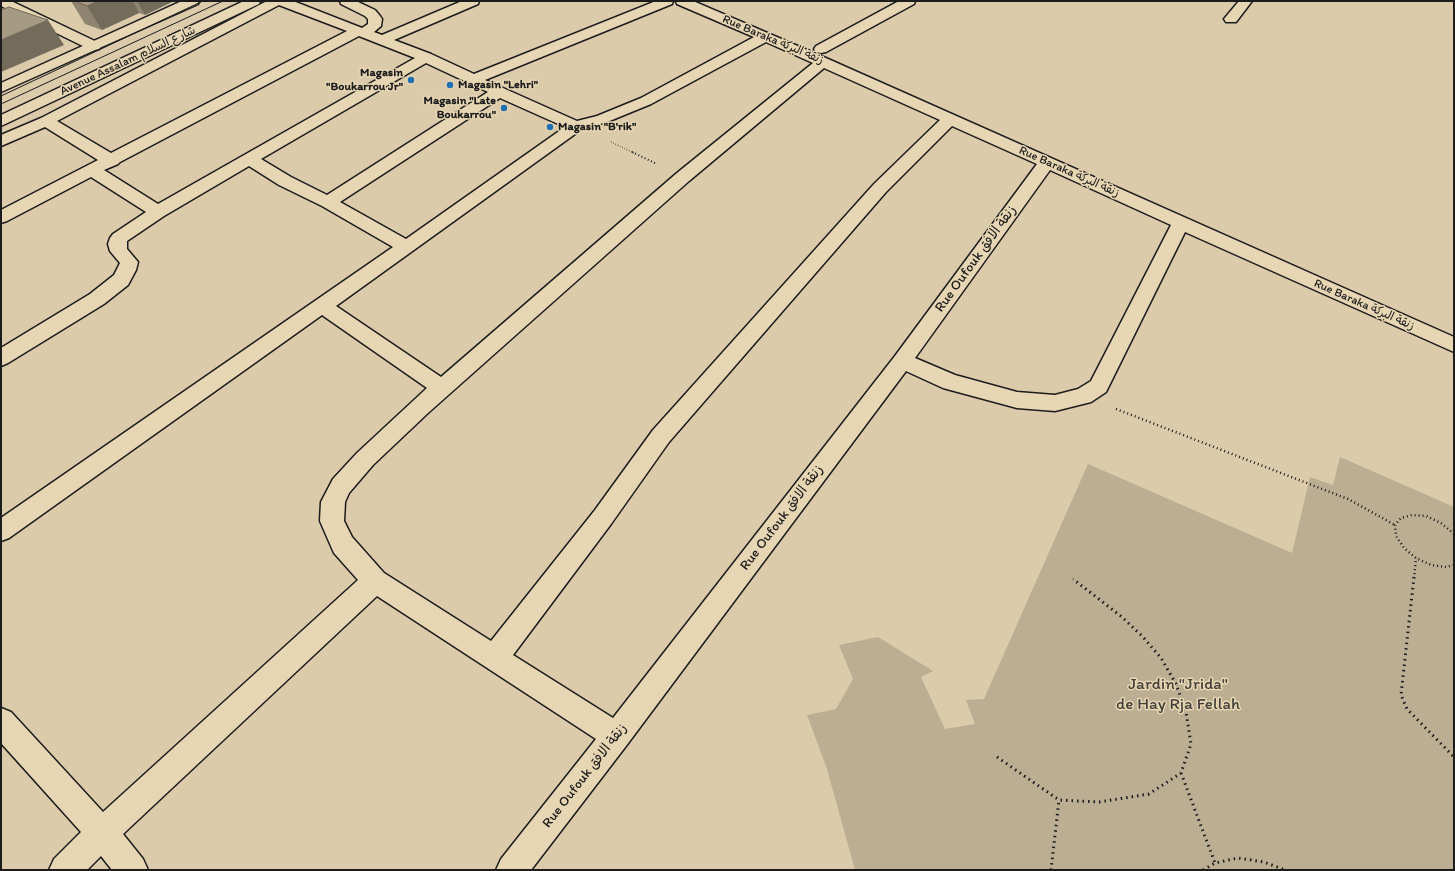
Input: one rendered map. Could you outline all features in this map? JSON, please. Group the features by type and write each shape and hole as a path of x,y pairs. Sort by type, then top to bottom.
{"street":[{"path":"2,1 94,46"},
{"name":"Avenue Assalam شارع السلام","path":"1,88 193,1"},
{"name":"Avenue Assalam شارع السلام","path":"1,121 254,1"},
{"path":"1,141 46,121 283,1 426,57 475,79 499,92 576,126"},
{"path":"382,40 473,1"},
{"path":"475,79 667,1"},
{"name":"Rue Baraka زنقة البركة","path":"682,1 765,37 822,55 950,119 1454,345"},
{"path":"616,736 375,581 342,545 332,521 333,502 341,486 365,459 442,388 822,55 909,1"},
{"path":"1231,19 1246,1"},
{"path":"1,217 374,26 375,19 370,13 353,2"},
{"path":"14,19 26,14"},
{"path":"1,531 576,126 602,119 646,101 765,37"},
{"path":"1,358 97,298 121,280 127,270 129,262 119,251 117,244 119,238 158,212 426,57"},
{"path":"328,202 499,92"},
{"path":"494,658 603,517 661,436 880,188 950,119"},
{"path":"46,121 112,161"},
{"path":"249,159 285,181 328,202 405,246"},
{"name":"Rue Oufouk زنقة الافق","path":"512,870 902,361 1047,162"},
{"path":"92,170 158,212"},
{"path":"902,361 950,382 1016,400 1056,403 1084,396 1099,386 1181,223"},
{"path":"321,306 442,388"},
{"path":"65,870 102,833 375,581"},
{"path":"1,722 102,833 132,870"}],"path":[{"path":"576,126 683,177"},
{"path":"1084,396 1348,498 1395,525"},
{"path":"1454,534 1441,523 1426,516 1412,515 1401,518 1395,525 1396,536 1404,548 1416,558 1431,565 1446,567 1454,565"},
{"path":"1416,558 1401,694 1407,709 1454,757"},
{"path":"997,757 1058,800 1099,802 1149,794 1181,773 1191,744 1186,712 1176,684 1161,658 1143,637 1122,617 1073,579"},
{"path":"1181,773 1215,862"},
{"path":"1051,870 1058,800"},
{"path":"1203,870 1215,862 1238,858 1264,862 1285,870"}],"green space":[{"name":"Jardin \"Jrida\" de Hay Rja Fellah","path":"1340,457 1454,507 1454,870 855,870 827,769 807,715 836,709 853,679 839,645 878,637 933,671 921,677 945,729 975,724 966,700 984,699 1088,464 1292,553 1310,477 1333,485"}],"building":[{"path":"74,1 98,1 87,6"},
{"path":"9,7 48,20 1,40 1,10"}],"tram line":[{"path":"1,96 203,1"},
{"path":"1,104 223,1"}],"place":[{"name":"Magasin \"Boukarrou Jr\"","path":"411,80"},
{"name":"Magasin \"Lehri\"","path":"450,85"},
{"name":"Magasin \"Late Boukarrou\"","path":"504,108"},
{"name":"Magasin \"B'rik\"","path":"550,127"}]}
